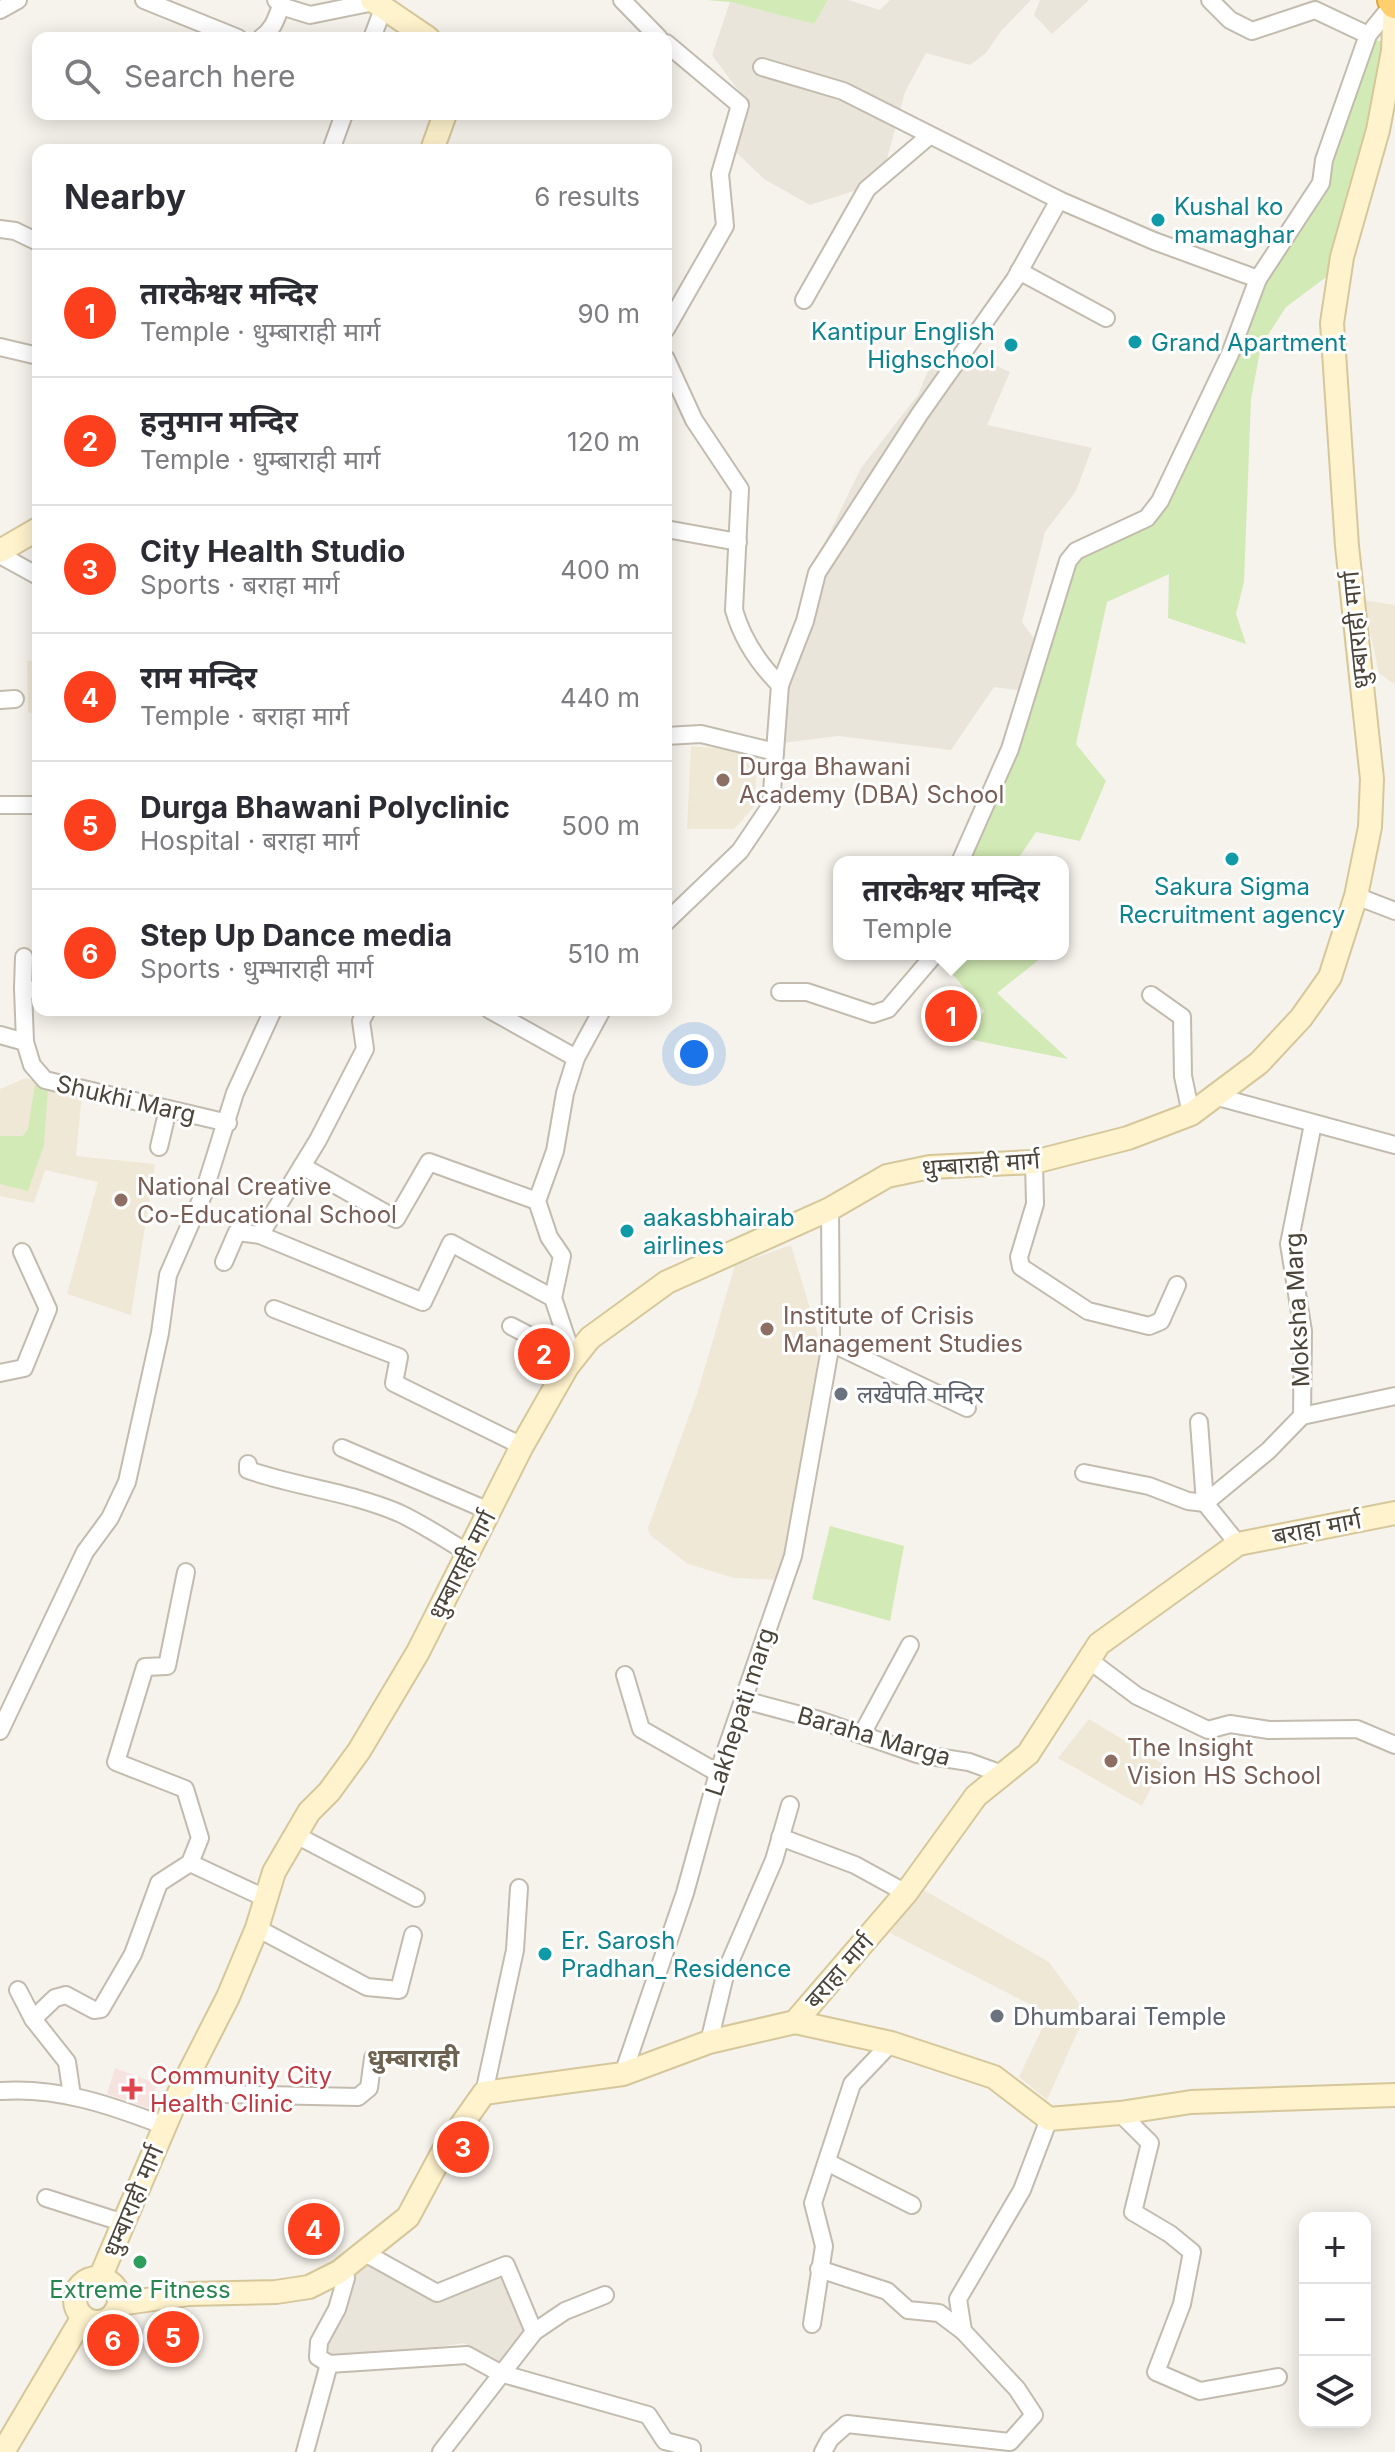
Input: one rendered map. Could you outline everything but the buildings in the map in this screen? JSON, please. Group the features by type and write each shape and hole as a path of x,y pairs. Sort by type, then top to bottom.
{"main road":[{"name":"धुम्बाराही मार्ग","path":"100,2278 179,2093 228,1997 257,1928 274,1872 294,1834 359,1751 418,1652 522,1446 573,1358 613,1318 667,1282 830,1209 870,1184 907,1169 1034,1162 1113,1142 1191,1114 1218,1097 1259,1063 1301,1018 1330,977 1356,896 1370,827 1372,779 1347,546 1332,323 1342,257 1378,130 1393,51 1394,2"},
{"path":"377,4 419,32"},
{"path":"434,144 443,120"},
{"path":"0,553 32,533"},
{"name":"बराहा मार्ग","path":"484,2093 623,2074 709,2042 795,2022 906,1893 976,1796 1028,1754 1099,1644 1238,1544 1395,1513"},
{"path":"795,2022 891,2043 994,2077 1049,2119 1120,2113 1191,2102 1395,2095"},
{"path":"119,2304 188,2294 276,2292 309,2287 339,2272 408,2217 445,2148 484,2093"},
{"path":"100,2278 116,2289 119,2304 110,2318 101,2322 83,2317 76,2304 79,2289 84,2283 100,2278"},
{"path":"3,2452 83,2317"}],"street":[{"path":"0,10 18,0"},
{"path":"144,0 223,32"},
{"path":"622,0 653,32"},
{"path":"1210,0 1230,20 1252,31 1315,10 1332,15 1368,35"},
{"path":"963,856 1010,749 1068,561 1076,551 1147,518 1160,501 1230,354 1258,279 1321,183 1324,160 1368,35 1394,2"},
{"path":"269,32 278,3 310,15 377,4 373,32"},
{"path":"672,48 740,105 720,174 725,226 672,319"},
{"path":"762,67 843,91 895,114 928,137 1059,200 1154,241 1258,279"},
{"path":"333,144 342,120"},
{"path":"804,300 867,189 928,137"},
{"path":"672,916 740,851 771,805 780,685 805,621 817,573 919,415 1019,271 1059,200"},
{"path":"0,229 15,231 32,239"},
{"path":"1019,271 1106,318"},
{"path":"0,347 32,355"},
{"path":"672,372 694,420 740,489 734,610 739,627 765,671 780,685"},
{"path":"672,530 738,542"},
{"path":"0,553 32,572"},
{"path":"672,736 701,734 775,752"},
{"path":"0,805 32,805"},
{"path":"1356,896 1395,911"},
{"path":"0,1035 25,1042 31,990 24,957"},
{"path":"780,992 807,992 873,1014 888,1009 930,960"},
{"path":"1151,995 1182,1017 1183,1076 1191,1114"},
{"path":"1,1724 85,1552 110,1518 127,1482 160,1333 168,1275 203,1195 235,1093 270,1016"},
{"path":"260,1235 302,1166 365,1049 361,1021 364,1016"},
{"path":"501,1016 576,1058"},
{"path":"573,1358 553,1298 562,1256 549,1237 537,1201 555,1151 565,1093 576,1058 599,1016"},
{"name":"Shukhi Marg","path":"25,1042 32,1065 45,1080 228,1123"},
{"path":"1218,1097 1395,1145"},
{"path":"159,1147 168,1109"},
{"name":"Moksha Marg","path":"1205,1503 1268,1451 1302,1416 1303,1331 1289,1244 1313,1124"},
{"path":"302,1166 396,1219 429,1162 537,1201"},
{"path":"1034,1162 1035,1204 1019,1257 1021,1267 1088,1311 1149,1326 1161,1321 1177,1285"},
{"name":"Lakhepati marg","path":"623,2074 685,1893 718,1773 793,1556 831,1343 830,1209"},
{"path":"224,1262 237,1232 260,1235 423,1302 451,1243 553,1298"},
{"path":"0,1373 24,1368 48,1309 22,1252"},
{"path":"274,1309 399,1357 394,1383 522,1446"},
{"path":"511,1326 573,1358"},
{"path":"831,1343 967,1408"},
{"path":"1302,1416 1395,1396"},
{"path":"1199,1422 1205,1503 1238,1544"},
{"path":"342,1448 489,1511"},
{"path":"248,1464 248,1470 284,1482 327,1489 399,1513 470,1554"},
{"path":"1084,1473 1149,1486 1188,1501 1205,1503"},
{"path":"33,2019 55,1998 66,1995 94,2010 101,2009 133,1954 159,1883 190,1863 200,1838 185,1789 116,1762 145,1667 167,1666 186,1572"},
{"path":"862,1734 910,1645"},
{"path":"1089,1660 1137,1696 1208,1730 1230,1724 1269,1730 1357,1729 1395,1745"},
{"path":"625,1675 641,1729 718,1773"},
{"name":"Baraha Marga","path":"744,1700 862,1734 917,1754 969,1762 1002,1774"},
{"path":"709,2042 726,1971 774,1860 790,1805"},
{"path":"294,1834 416,1898"},
{"path":"780,1837 855,1865 906,1893"},
{"path":"190,1863 265,1898"},
{"path":"484,2093 515,1950 519,1888"},
{"path":"257,1928 367,1987 399,1990 413,1935"},
{"path":"18,1990 33,2019 67,2062 72,2096"},
{"path":"812,2324 824,2246 813,2203 852,2084 891,2043"},
{"path":"179,2093 358,2097 369,2088 373,2058"},
{"path":"0,2091 35,2089 72,2096 165,2126"},
{"path":"1120,2113 1150,2143 1133,2212 1170,2234 1192,2252 1182,2304 1156,2372 1200,2391 1278,2377"},
{"path":"963,2331 958,2299 1022,2190 1049,2119"},
{"path":"827,2162 912,2205"},
{"path":"46,2198 124,2223"},
{"path":"363,2252 437,2293 506,2265 534,2332"},
{"path":"819,2269 887,2291 908,2310 939,2313 963,2331 1017,2389 1034,2415 1014,2447 847,2424 830,2439 823,2452"},
{"path":"339,2272 346,2278 337,2309 319,2342 318,2357 329,2364 467,2355 500,2373 648,2415 665,2441 692,2448 692,2452"},
{"path":"441,2452 534,2332 565,2311 605,2295"},
{"path":"305,2452 329,2364"}],"shaded area":[{"path":"828,0 848,0 880,10 890,0 1031,0 1001,31 986,53 970,65 926,53 905,92 884,170 857,190 810,205 764,179 734,150 746,122 743,97 712,55 730,2 814,24"},
{"path":"1040,0 1089,0 1052,34 1034,15"},
{"path":"972,355 1010,372 987,425 1092,448 1076,491 1045,532 1022,622 1037,643 1031,692 994,687 951,750 838,736 782,743 798,621 827,538 861,468 918,395 932,361"},
{"path":"1363,600 1395,605 1395,685 1379,673"},
{"path":"27,661 32,661 32,714 28,712"},
{"name":"Durga Bhawani Academy (DBA) School","path":"691,746 758,752 754,807 734,829 687,829"},
{"name":"National Creative Co-Educational School","path":"25,1078 82,1093 76,1156 155,1164 131,1315 67,1294 98,1182 45,1170 34,1203 0,1196 0,1089"},
{"path":"791,1245 820,1342 804,1460 781,1580 734,1578 688,1564 650,1535 648,1528 697,1394 735,1265"},
{"name":"The Insight Vision HS School","path":"1089,1719 1163,1764 1142,1806 1058,1758"},
{"path":"922,1889 1049,1962 1086,2013 1047,2100 1019,2077 1049,2014 890,1933"},
{"name":"Community City Health Clinic","path":"115,2068 158,2084 148,2108 107,2094"},
{"path":"358,2259 439,2300 503,2270 526,2328 499,2367 464,2343 406,2352 332,2357 326,2344"}],"green space":[{"path":"707,0 828,0 814,24 730,2"},
{"path":"1367,38 1387,43 1333,272 1286,307 1261,346 1251,399 1244,582 1236,614 1246,644 1168,618 1169,574 1107,602 1076,744 1106,781 1080,841 1036,832 1020,856 961,856 1076,551 1160,501 1258,279 1321,183"},
{"path":"940,960 1038,960 997,993 1068,1059 968,1039 984,1011"},
{"path":"35,1085 48,1088 44,1145 28,1191 0,1184 0,1136 23,1136 28,1129"},
{"path":"830,1526 904,1546 890,1621 812,1599"}],"place":[{"name":"Kushal ko mamaghar","path":"1158,220"},
{"name":"Grand Apartment","path":"1135,342"},
{"name":"Kantipur English Highschool","path":"1011,345"},
{"name":"Durga Bhawani Academy (DBA) School","path":"723,780"},
{"name":"Sakura Sigma Recruitment agency","path":"1232,859"},
{"name":"तारकेश्वर मन्दिर","path":"951,1016"},
{"name":"National Creative Co-Educational School","path":"121,1200"},
{"name":"aakasbhairab airlines","path":"627,1231"},
{"name":"Institute of Crisis Management Studies","path":"767,1329"},
{"name":"हनुमान मन्दिर","path":"544,1354"},
{"name":"लखेपति मन्दिर","path":"841,1394"},
{"name":"The Insight Vision HS School","path":"1111,1761"},
{"name":"Er. Sarosh Pradhan_ Residence","path":"545,1954"},
{"name":"Dhumbarai Temple","path":"997,2016"},
{"name":"Community City Health Clinic","path":"132,2089"},
{"name":"City Health Studio","path":"463,2147"},
{"name":"राम मन्दिर","path":"314,2229"},
{"name":"Extreme Fitness","path":"140,2262"},
{"name":"Durga Bhawani Polyclinic","path":"173,2337"},
{"name":"Step Up Dance media","path":"113,2340"}],"district":[{"name":"धुम्बाराही","path":"413,2057"}]}
